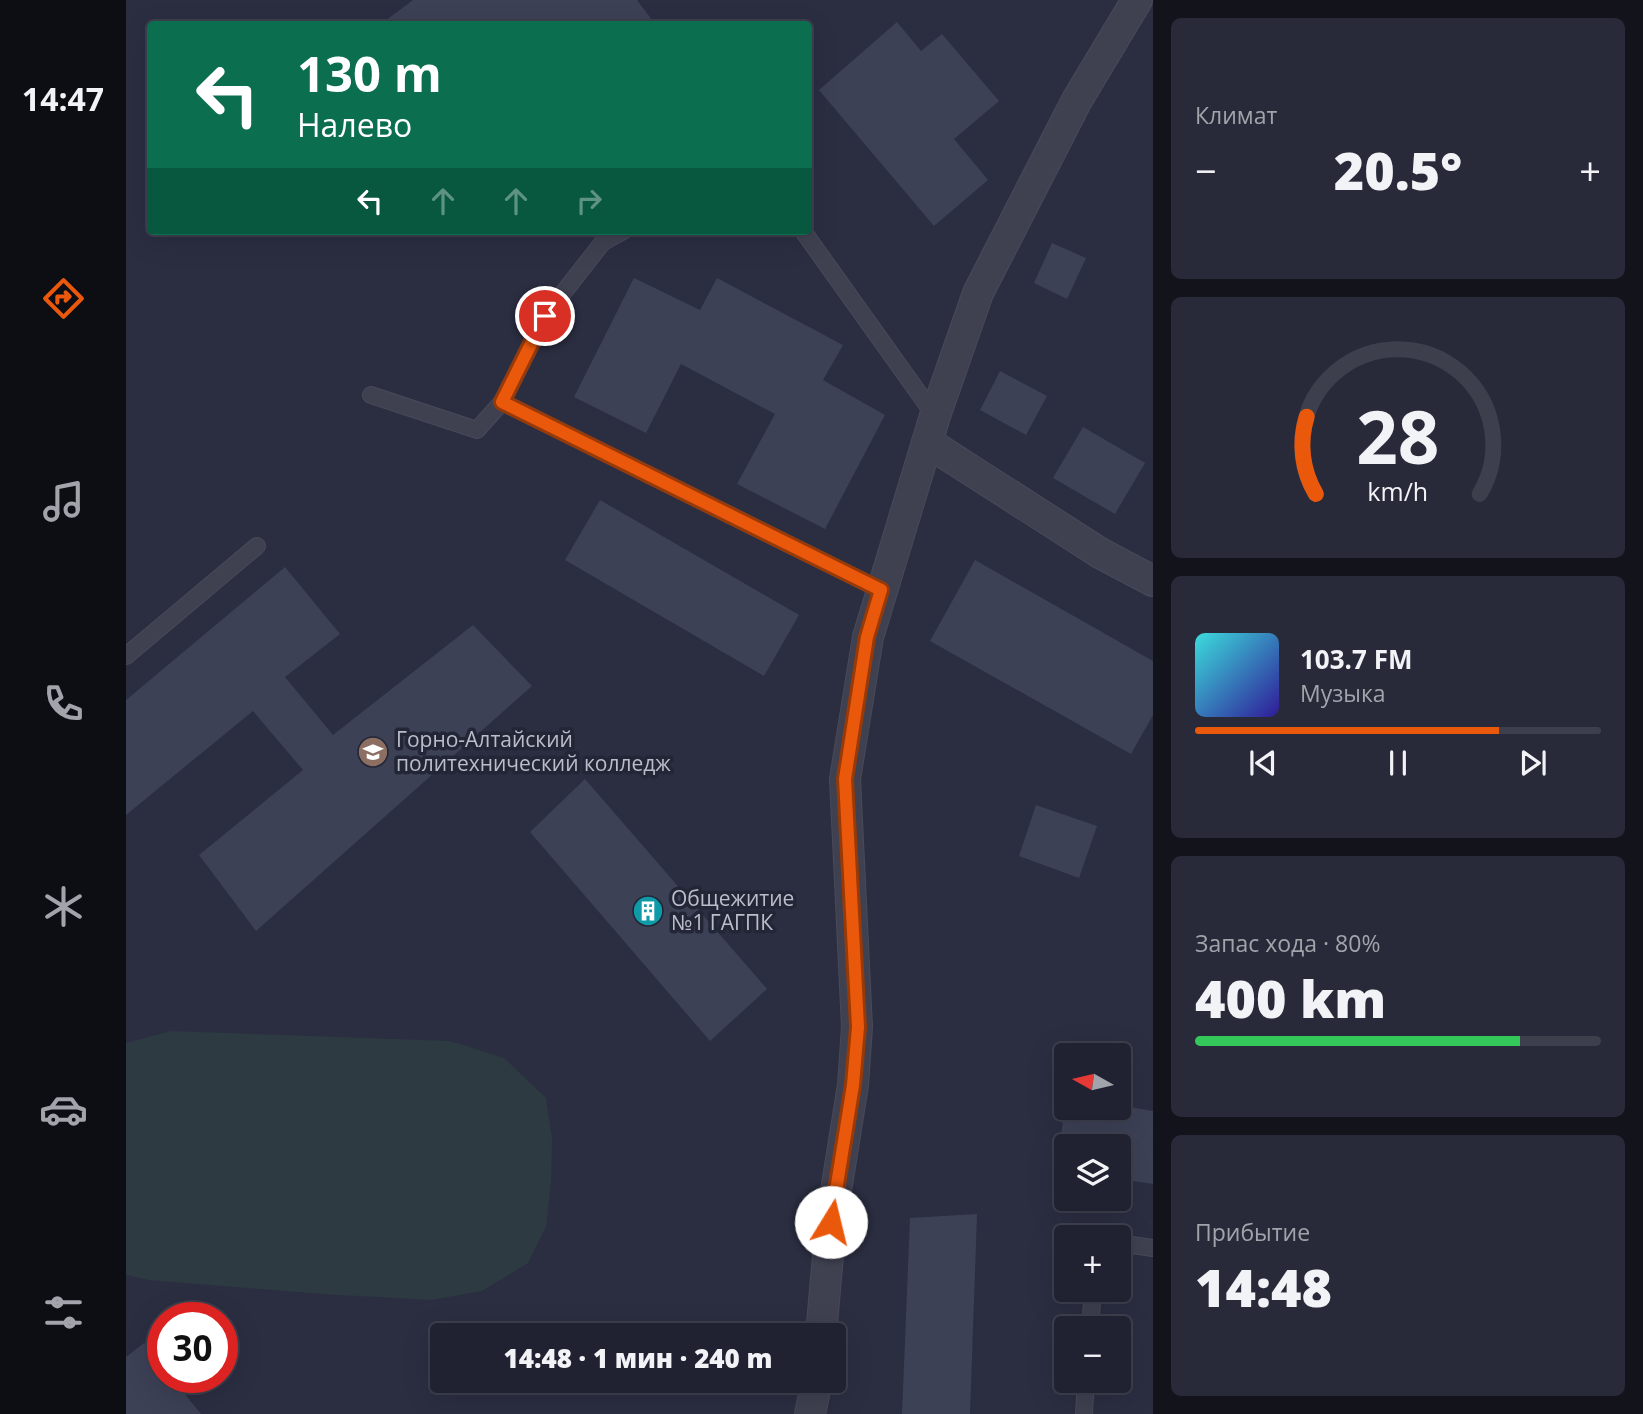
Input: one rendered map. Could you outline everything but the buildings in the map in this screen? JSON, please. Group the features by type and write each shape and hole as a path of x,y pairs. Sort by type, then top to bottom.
{"street":[{"path":"822,1323 831,1222 853,1085 858,1027 845,779 867,637 931,429 978,293 1077,100 1137,0"},
{"path":"931,429 1100,553 1153,581"},
{"path":"810,1414 814,1393"}],"lane":[{"path":"371,395 477,430 502,402 545,316 603,242 616,235"},
{"path":"806,235 931,429"},
{"path":"502,402 881,590"},
{"path":"126,656 257,546"},
{"path":"1131,1245 1153,1248"},
{"path":"1084,1414 1085,1393"}],"shaded area":[{"path":"171,1031 450,1041 504,1058 546,1098 552,1139 546,1227 528,1263 482,1291 431,1300 149,1280 126,1275 126,1043"}],"place":[{"name":"Горно-Алтайский политехнический колледж","path":"373,752"},
{"name":"Общежитие №1 ГАГПК","path":"648,911"}],"route":[{"path":"545,316 502,402 881,590 867,637 845,779 858,1027 853,1085 831,1222"}]}
